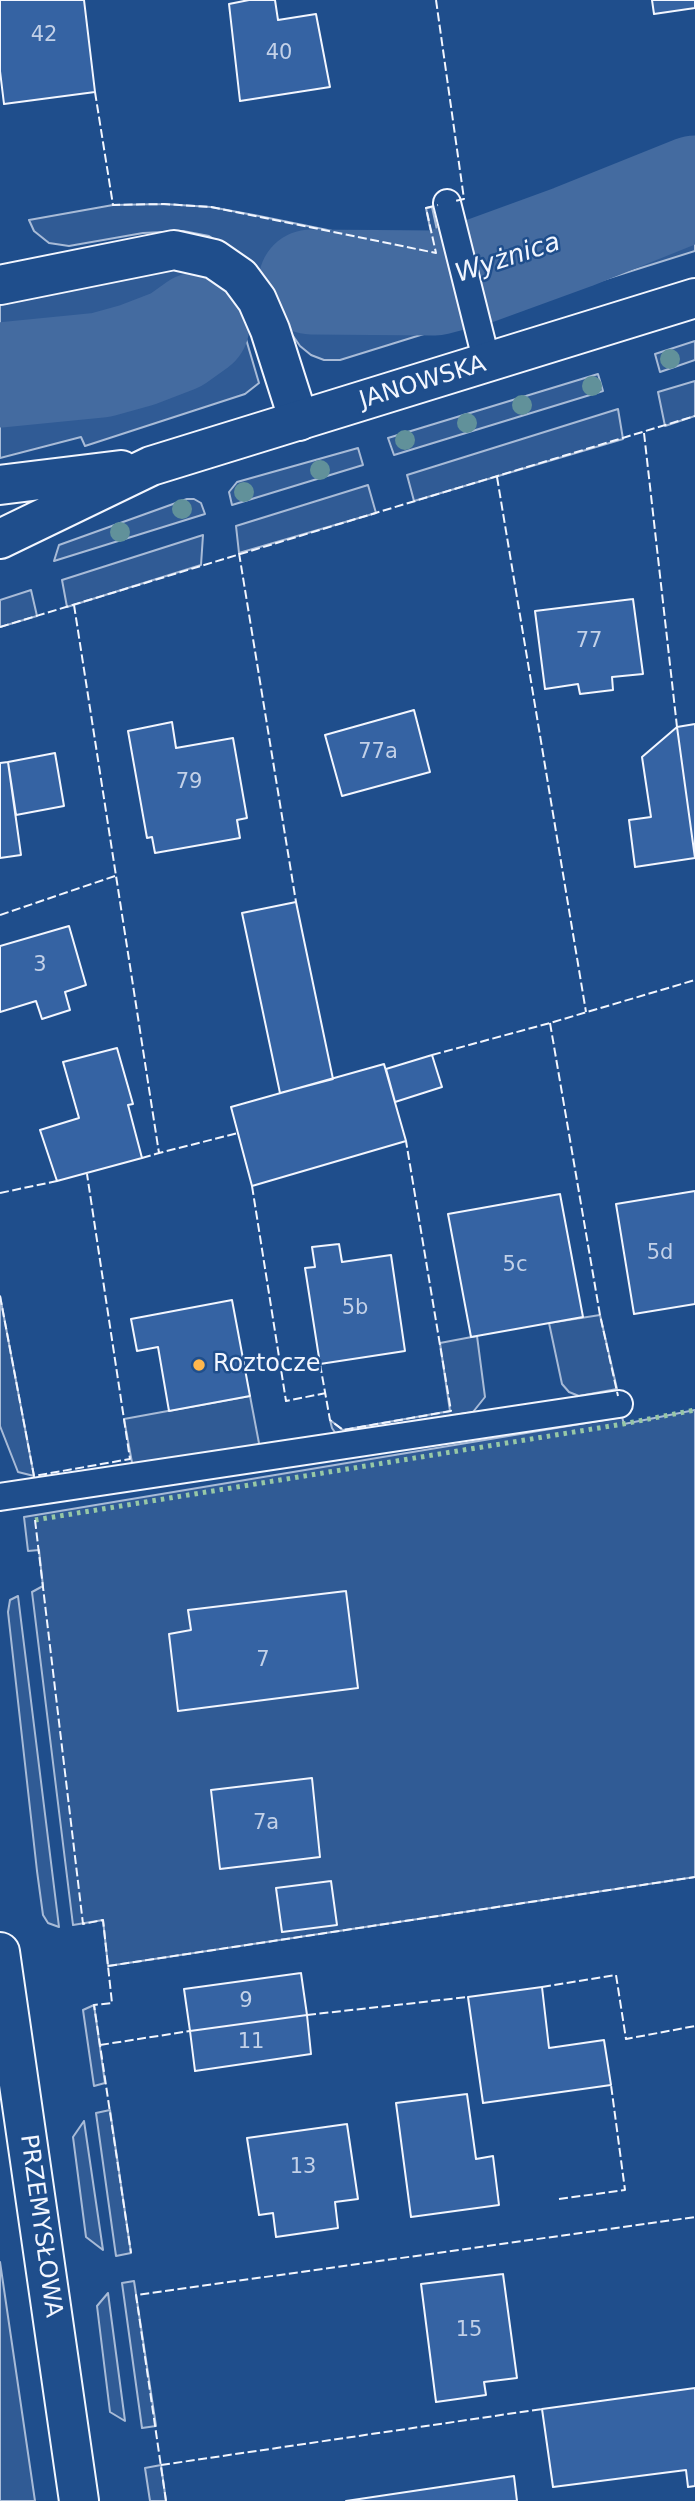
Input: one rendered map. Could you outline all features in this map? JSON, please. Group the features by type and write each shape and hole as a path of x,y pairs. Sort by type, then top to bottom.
{"street":[{"path":"0,285 174,250 214,259 240,277 257,300 270,330 299,421"},
{"name":"JANOWSKA","path":"0,539 151,466 695,298"},
{"name":"JANOWSKA","path":"0,485 151,466"},
{"name":"PRZEMYSŁOWA","path":"0,1952 79,2501"}],"lane":[{"path":"447,203 487,363"},
{"path":"0,1497 619,1404"}],"shaded area":[{"path":"695,194 695,251 498,313 483,300 480,278"},
{"path":"113,205 211,207 435,252 426,208 432,207 456,324 340,360 324,360 311,355 300,346 235,252 209,236 183,231 143,233 69,246 49,243 34,231 29,220"},
{"path":"177,268 205,275 233,295 259,383 245,394 85,446 81,437 0,458 0,305 143,272"},
{"path":"695,341 695,360 660,372 655,354"},
{"path":"598,374 603,391 394,455 388,438"},
{"path":"695,381 695,416 665,426 658,392"},
{"path":"618,409 623,439 414,501 407,475"},
{"path":"358,448 363,465 232,505 229,492 237,482"},
{"path":"368,485 376,513 239,553 236,526"},
{"path":"187,499 201,503 205,514 54,561 59,545"},
{"path":"203,535 201,565 67,607 62,580"},
{"path":"31,590 37,616 0,627 0,600"},
{"path":"0,1296 34,1476 18,1472 0,1426"},
{"path":"600,1315 617,1389 579,1396 569,1392 562,1384 549,1323"},
{"path":"477,1336 485,1397 473,1412 336,1434 332,1428 330,1420 343,1430 450,1411 440,1343"},
{"path":"250,1396 262,1459 135,1479 124,1419"},
{"path":"695,1410 695,1877 108,1966 103,1920 73,1925 32,1592 43,1586 39,1550 28,1551 24,1517 622,1417 624,1424"},
{"path":"18,1596 59,1927 48,1923 43,1915 37,1871 8,1612 10,1600"},
{"path":"94,2005 105,2083 94,2086 83,2010"},
{"path":"110,2110 131,2253 116,2256 96,2113"},
{"path":"84,2121 103,2250 86,2237 73,2137"},
{"path":"0,2262 35,2501 0,2501"},
{"path":"134,2281 156,2426 142,2428 122,2283"},
{"path":"108,2293 125,2421 110,2412 97,2306"},
{"path":"161,2465 166,2501 150,2501 145,2468"}],"building":[{"path":"0,0 84,0 95,92 4,104 0,71"},
{"path":"249,0 275,0 278,20 316,14 330,87 240,101 229,4"},
{"path":"652,0 695,0 695,8 654,14"},
{"path":"633,599 643,674 612,677 613,690 580,694 578,684 545,689 535,611"},
{"path":"414,710 430,772 342,796 325,735"},
{"path":"172,722 176,748 233,738 247,818 237,820 240,838 155,853 152,837 147,838 128,731"},
{"path":"695,724 695,858 677,727"},
{"path":"677,727 695,858 635,867 629,820 651,817 642,757"},
{"path":"55,753 64,806 16,815 8,762"},
{"path":"8,762 21,855 0,858 0,763"},
{"path":"296,902 333,1079 280,1093 242,913"},
{"path":"69,926 86,985 65,992 70,1010 42,1019 36,1001 0,1012 0,946"},
{"path":"117,1048 133,1104 128,1105 142,1158 57,1181 40,1130 79,1118 63,1062"},
{"path":"432,1055 442,1087 395,1102 386,1069"},
{"path":"384,1064 406,1141 252,1186 231,1107"},
{"path":"695,1191 695,1304 634,1314 616,1204"},
{"path":"560,1194 583,1317 471,1337 448,1214"},
{"path":"339,1244 342,1262 391,1255 405,1351 320,1364 305,1268 315,1267 312,1247"},
{"path":"232,1300 250,1396 169,1411 158,1347 137,1351 131,1319"},
{"path":"346,1591 358,1688 178,1711 169,1634 191,1630 188,1610"},
{"path":"312,1778 320,1857 220,1869 211,1790"},
{"path":"331,1881 337,1925 282,1932 276,1888"},
{"path":"301,1973 307,2015 190,2031 184,1989"},
{"path":"542,1987 549,2048 604,2040 611,2085 483,2103 468,1997"},
{"path":"307,2015 311,2054 195,2071 190,2031"},
{"path":"467,2094 476,2159 493,2156 499,2205 411,2217 396,2103"},
{"path":"347,2124 358,2199 335,2202 338,2228 276,2237 273,2213 259,2215 247,2138"},
{"path":"503,2274 517,2378 484,2382 486,2395 436,2402 421,2284"},
{"path":"695,2388 695,2486 688,2487 686,2470 553,2487 542,2409"},
{"path":"514,2476 517,2501 346,2501"}],"waterway":[{"name":"Wyżnica","path":"311,282 435,283 477,272 573,237 695,188"},
{"name":"Wyżnica","path":"0,375 101,365 176,340 197,325"}],"hedge":[{"path":"35,1520 695,1410"}],"fence":[{"path":"436,0 464,199 455,201"},
{"path":"95,92 113,205 211,207 436,253 426,208 438,205"},
{"path":"0,627 695,416"},
{"path":"644,433 677,727"},
{"path":"497,477 586,1012"},
{"path":"239,553 296,902"},
{"path":"74,605 159,1153 238,1133"},
{"path":"0,915 115,876"},
{"path":"432,1055 695,980"},
{"path":"550,1023 600,1315 618,1396"},
{"path":"320,1364 330,1420 343,1430 451,1411 406,1141"},
{"path":"142,1158 159,1153"},
{"path":"0,1296 34,1476 130,1459 87,1174"},
{"path":"0,1193 57,1181"},
{"path":"252,1186 286,1401 326,1393"},
{"path":"35,1520 83,1924 103,1920 112,2003 94,2005 131,2253"},
{"path":"108,1966 695,1877"},
{"path":"542,1987 616,1975 626,2039 695,2026"},
{"path":"307,2015 468,1997"},
{"path":"100,2045 190,2031"},
{"path":"559,2199 625,2190 611,2085"},
{"path":"166,2501 136,2295 695,2217"},
{"path":"161,2465 542,2409"}],"place":[{"name":"Roztocze","path":"199,1365"}]}
